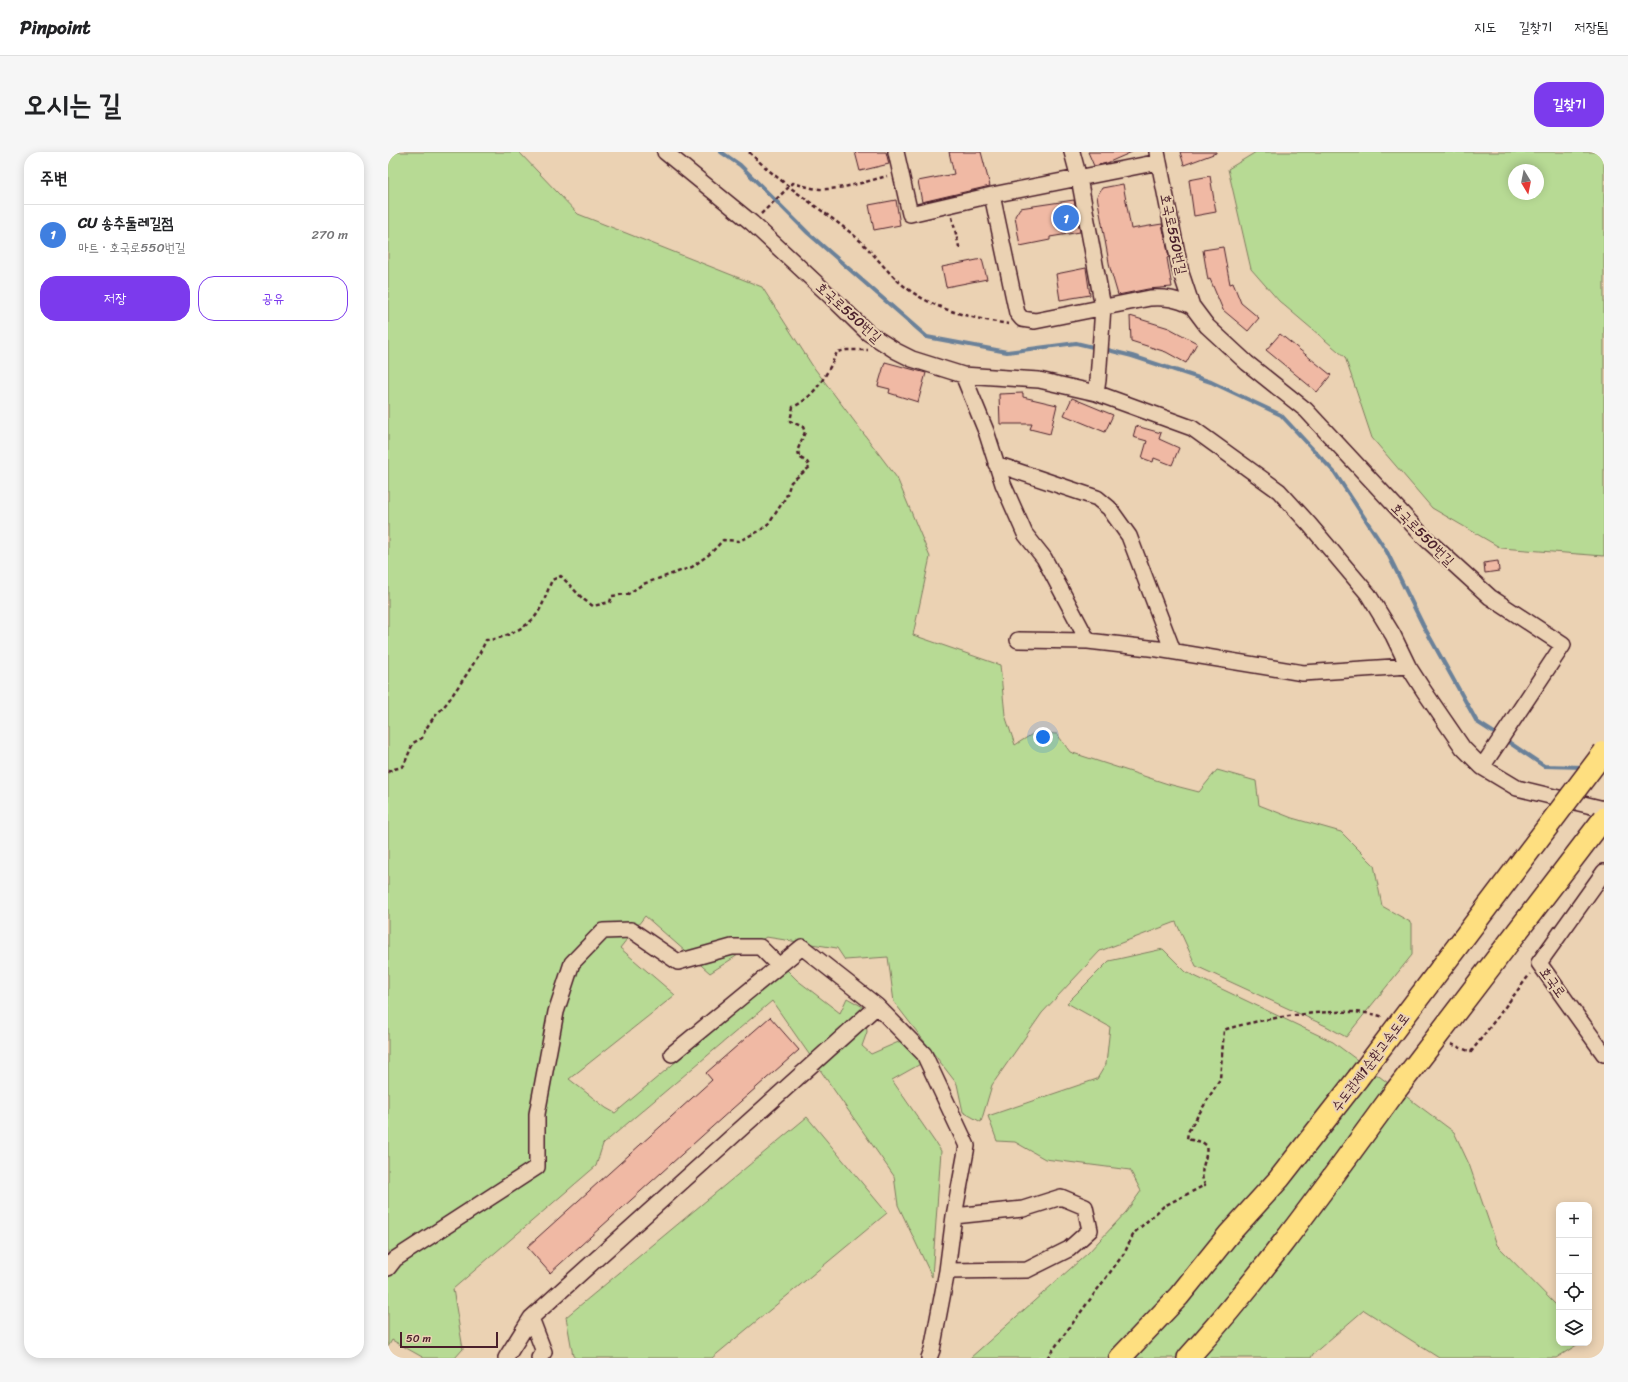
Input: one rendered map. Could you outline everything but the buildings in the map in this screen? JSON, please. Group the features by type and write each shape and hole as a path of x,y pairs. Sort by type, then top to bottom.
{"highway":[{"name":"수도권제1순환고속도로","path":"1120,1358 1179,1296 1229,1234 1279,1179 1358,1078 1604,752"},
{"path":"1188,1358 1216,1327 1310,1207 1394,1093 1604,818"}],"street":[{"name":"호국로550번길","path":"665,152 752,223 868,333 896,351 912,359 963,375 1039,380 1097,387 1192,428 1279,492 1309,524 1368,594 1393,636 1408,666 1463,748 1482,767 1517,788 1604,809"},
{"name":"호국로550번길","path":"896,152 910,214 992,195 1079,178 1158,157 1181,273 1192,306 1207,326 1247,363 1306,410 1423,536 1490,597 1563,645 1482,767"},
{"path":"1072,152 1079,178 1103,314 1097,387"},
{"path":"992,195 1017,313 1022,320 1034,321 1103,314 1150,298 1167,297 1192,306"},
{"path":"963,375 986,431 1003,484 1025,534 1044,558 1088,641"},
{"path":"996,464 1097,498 1109,508 1129,536 1173,652"},
{"path":"1018,640 1088,641 1173,652 1303,673 1408,666"},
{"name":"호국로","path":"1604,872 1539,962 1604,1054"},
{"path":"388,1268 395,1259 537,1167 536,1114 556,1012 572,963 603,931 631,930 678,962 732,947 760,947 779,966"},
{"path":"672,1054 802,947 877,1006 924,1054 967,1146 954,1216 947,1271 932,1350 929,1358"},
{"path":"506,1358 531,1318 877,1006"},
{"path":"947,1271 1027,1270 1069,1249 1090,1230 1085,1207 1060,1197 1023,1209 954,1216"},
{"path":"531,1318 544,1352 539,1358"}],"path":[{"path":"749,152 789,187 852,234 896,279 913,294 936,305 976,319 1010,325 1017,324 1022,320"},
{"path":"752,223 793,183 813,188 827,189 855,184 900,172"},
{"path":"949,205 960,252"},
{"path":"388,772 404,765 413,743 422,738 427,725 448,701 480,655 486,640 494,640 522,628 537,615 552,580 561,576 583,599 594,606 610,602 612,596 628,594 643,584 692,567 711,553 724,540 739,541 761,530 770,522 786,497 791,482 810,467 807,462 799,457 798,449 805,432 803,427 790,422 793,407 808,398 830,368 837,352 847,350 867,350 881,354 896,351"},
{"path":"1048,1358 1125,1252 1134,1232 1164,1206 1204,1185 1201,1178 1207,1149 1206,1145 1202,1142 1187,1139 1188,1132 1220,1079 1224,1030"}],"green space":[{"path":"388,152 519,152 578,214 762,287 812,365 897,478 930,557 913,635 1000,665 1005,715 1015,745 1034,733 1057,734 1070,752 1168,784 1199,792 1217,770 1256,781 1259,805 1292,818 1341,832 1374,865 1382,906 1412,923 1412,955 1346,1037 1326,1026 1196,966 1176,922 1100,951 1042,1013 992,1085 981,1122 963,1112 957,1084 894,1002 888,957 845,960 837,948 766,937 710,973 645,916 620,948 675,995 569,1079 606,1108 615,1113 786,969 797,980 840,1013 847,998 865,1008 867,1032 862,1046 871,1054 903,1040 924,1062 892,1080 941,1151 932,1277 898,1205 894,1176 772,1001 603,1144 596,1166 453,1289 463,1349 455,1358 424,1358 392,1340 388,1347"},
{"path":"1256,152 1604,152 1604,556 1501,548 1432,508 1372,438 1345,357 1279,301 1251,269 1228,169"},
{"path":"1163,949 1186,972 1333,1042 1454,1132 1469,1164 1497,1245 1556,1305 1556,1346 1575,1346 1556,1358 1439,1358 1364,1310 1313,1354 1311,1358 970,1358 1088,1253 1126,1212 1141,1191 1130,1170 1045,1159 1015,1142 997,1141 988,1116 1097,1079 1106,1064 1110,1027 1067,1003 1109,961"},
{"path":"807,1117 887,1213 712,1358 576,1358 573,1356 566,1317"}],"waterway":[{"path":"721,152 740,165 808,233 927,337 1007,352 1076,343 1097,348"},
{"path":"1104,349 1132,356 1211,382 1281,415 1335,473 1387,552 1423,625 1477,722 1499,736"},
{"path":"1504,739 1544,766 1584,767"}],"place":[{"name":"CU 송추둘레길점","path":"1066,218"}]}
